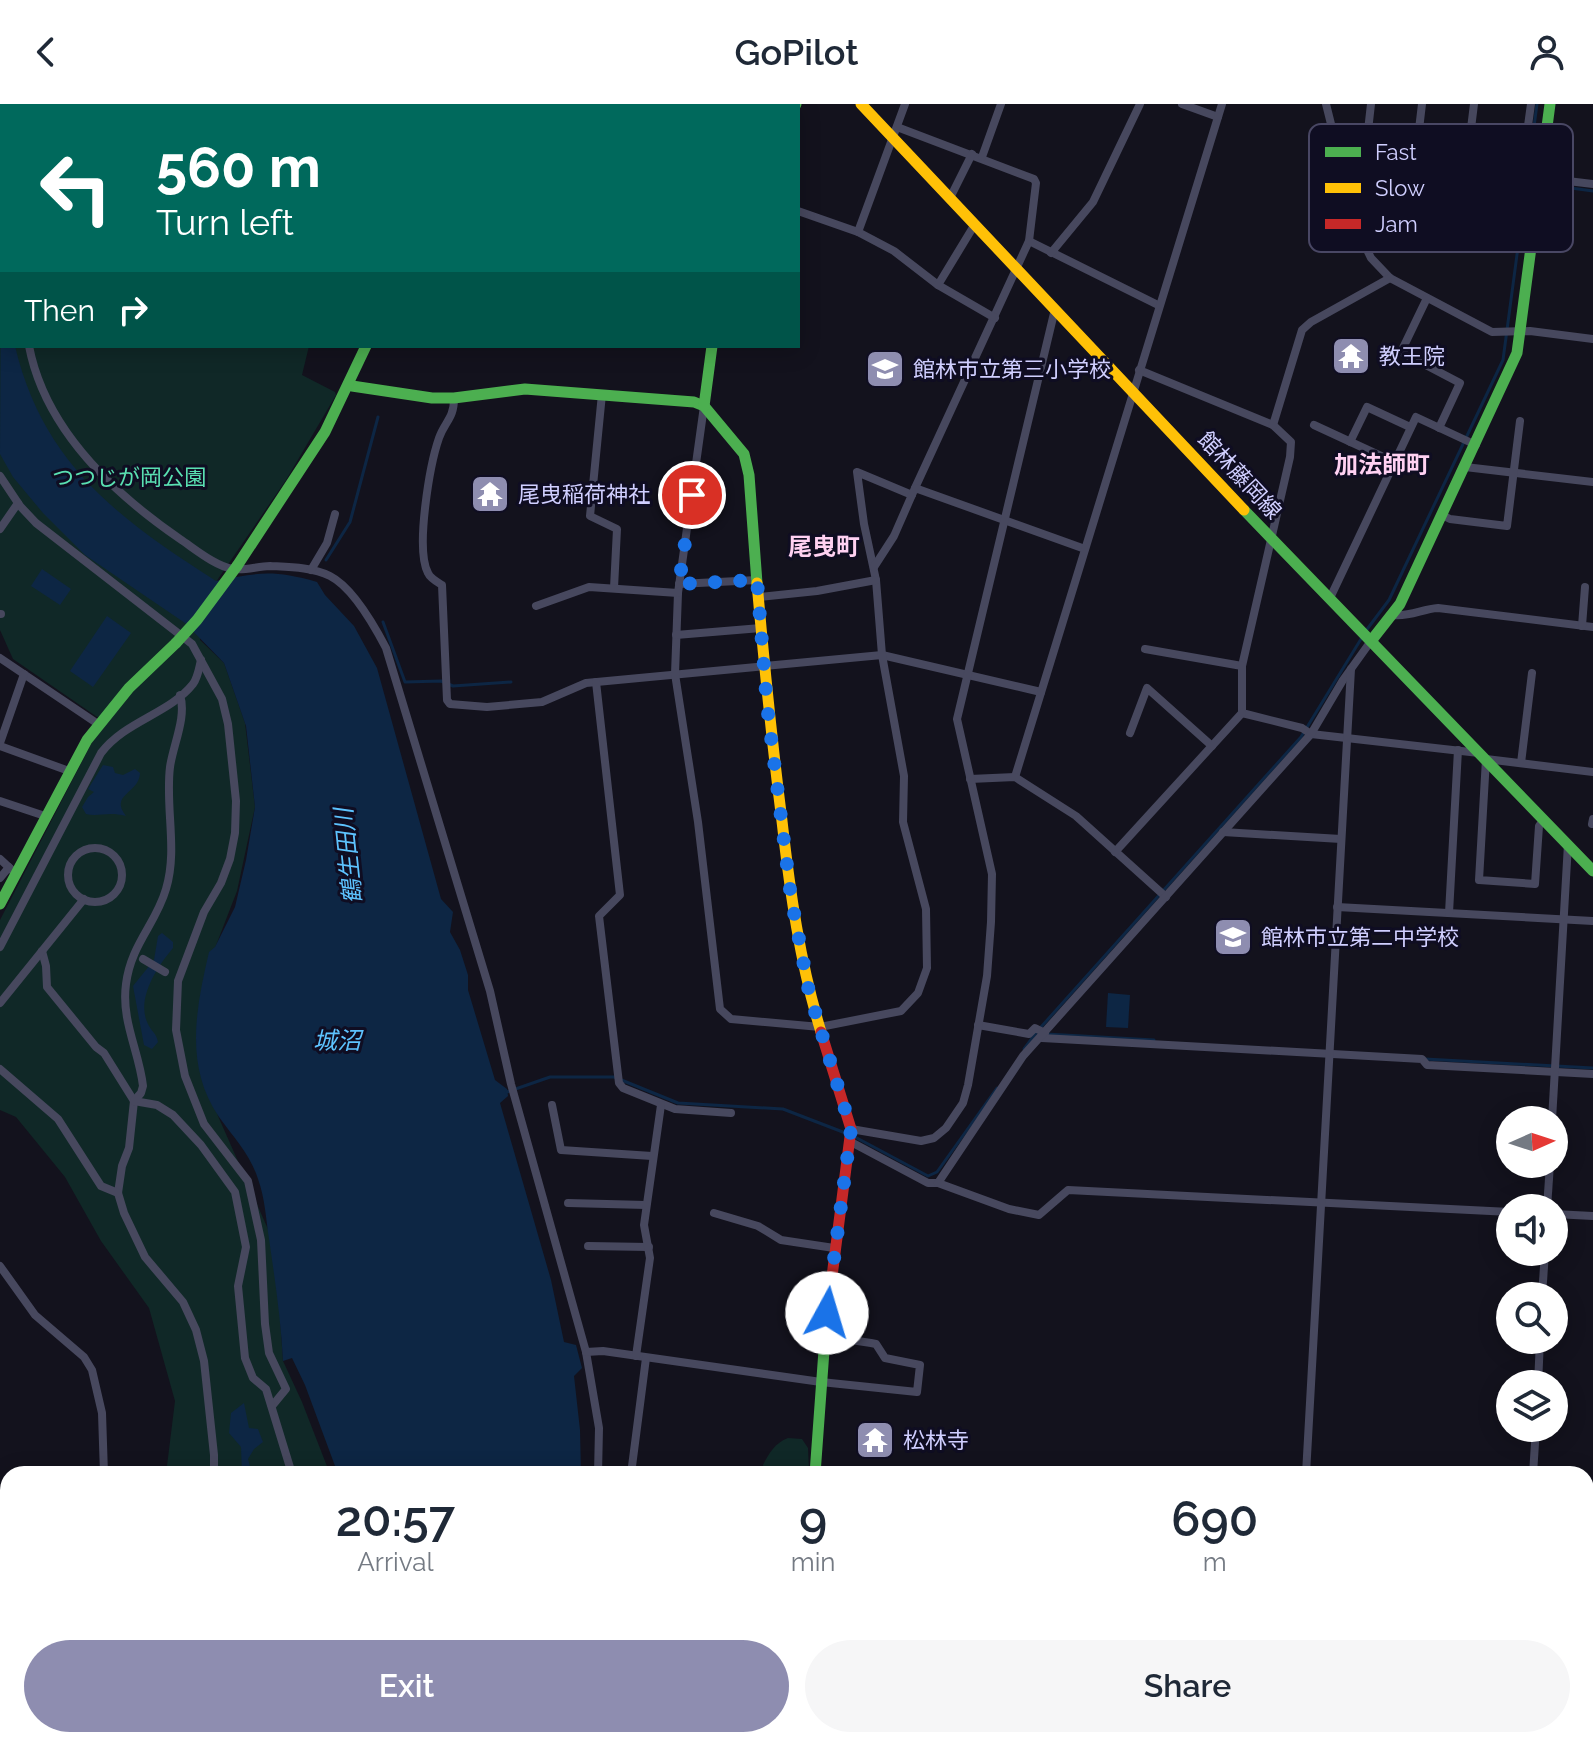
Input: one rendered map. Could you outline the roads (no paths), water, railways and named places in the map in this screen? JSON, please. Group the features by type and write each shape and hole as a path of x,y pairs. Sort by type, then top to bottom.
{"street":[{"name":"館林藤岡線","path":"861,104 895,132 950,198 1270,537 1593,871"},
{"path":"858,232 905,104"},
{"path":"982,157 1001,104"},
{"path":"1051,253 1093,202 1140,104"},
{"path":"1182,104 1218,117"},
{"path":"1015,777 1222,104"},
{"path":"1326,104 1330,124"},
{"path":"1369,124 1371,104"},
{"path":"1420,124 1422,104"},
{"path":"1472,124 1474,104"},
{"path":"1528,124 1531,104"},
{"path":"1548,124 1550,104"},
{"path":"874,567 894,536 1029,241 1036,183 1034,179 982,157 895,132"},
{"path":"950,198 972,154"},
{"path":"1573,182 1593,184"},
{"path":"800,212 858,232 894,251 938,285 995,318"},
{"path":"938,285 975,224"},
{"path":"1029,241 1158,305"},
{"path":"1368,252 1390,278 1492,332 1530,331 1593,339"},
{"path":"938,1183 1023,1056 1311,734 1351,669 1393,615 1510,372 1521,332 1531,252"},
{"path":"1273,425 1302,330 1390,278"},
{"path":"1427,298 1401,352 1460,383 1439,428"},
{"path":"851,1129 921,1141 934,1138 946,1128 966,1094 987,976 992,874 957,719 1055,308"},
{"path":"30,348 39,380 58,421 98,470 146,515 194,548 233,569 264,566 311,570 334,578 373,624 391,662 490,991 513,1089 586,1352 599,1428 598,1466"},
{"path":"0,904 12,870 98,724 197,620 237,566 319,445 352,386 365,348"},
{"path":"712,348 679,589 675,674 698,822 720,1009 731,1019 820,1027 901,1011 918,993 927,968 926,909 903,822 904,776 882,655 876,580 857,472 1085,549"},
{"path":"1115,852 1242,713 1242,666 1291,453 1291,442 1273,425 1139,370"},
{"path":"352,386 432,398 525,389 694,402 704,406 734,441 746,461 764,666 791,897 806,978 851,1129 824,1336 816,1466"},
{"path":"602,394 590,516 617,529 614,588"},
{"path":"454,398 454,411 440,434 432,467 422,554 428,575 442,585 447,700 455,706 542,702 586,683 882,655 1041,692"},
{"path":"1350,442 1367,407 1410,427"},
{"path":"1330,598 1416,417 1476,445"},
{"path":"1442,515 1450,519 1507,526 1520,421"},
{"path":"1314,425 1394,462"},
{"path":"1465,467 1593,482"},
{"path":"0,476 18,503 59,543 192,644 222,699 228,724 236,801 235,833 221,883 204,912 178,981 176,1030 185,1076 204,1124 248,1181 261,1240 269,1353 286,1389 272,1406"},
{"path":"0,529 18,503"},
{"path":"311,570 327,543 335,514"},
{"path":"536,606 589,587 679,589 757,580"},
{"path":"759,597 817,591 876,580"},
{"path":"1582,626 1585,587"},
{"path":"1393,615 1407,616 1438,608 1593,627"},
{"path":"676,635 761,628"},
{"path":"1145,649 1242,666"},
{"path":"0,658 98,724"},
{"path":"0,947 101,753 125,729 180,695 194,682 201,659"},
{"path":"1306,1466 1351,669"},
{"path":"1521,763 1532,673"},
{"path":"24,674 0,745 69,771"},
{"path":"596,682 620,895 599,916 598,923 606,964 619,1078 623,1088 661,1105 686,1111 731,1113"},
{"path":"1130,733 1147,688 1212,746"},
{"path":"180,695 182,711 169,785 169,878 159,906 132,957 126,985 127,1028 143,1086 134,1101 129,1148 122,1166 118,1193 145,1257 183,1302 196,1330 204,1361 214,1466"},
{"path":"1242,713 1302,728 1311,734 1458,750 1521,763 1593,772"},
{"path":"1449,913 1458,750"},
{"path":"1482,756 1479,880 1535,884 1539,826 1544,819"},
{"path":"970,779 1015,777 1076,816 1166,897"},
{"path":"0,801 45,816"},
{"path":"1223,832 1341,839"},
{"path":"1553,1106 1568,844"},
{"path":"103,849 118,860 120,886 115,893 100,901 84,899 77,894 69,879 72,862 85,850 103,849"},
{"path":"0,859 12,870"},
{"path":"0,878 12,870"},
{"path":"0,1003 84,899"},
{"path":"1337,907 1593,921"},
{"path":"42,951 47,987 104,1053 134,1101 157,1105 173,1115 201,1145 235,1192 246,1247 238,1286 245,1358 253,1378 266,1389 290,1466"},
{"path":"143,959 165,972"},
{"path":"978,1025 1029,1034 1035,1028 1044,1035 1422,1059 1427,1065 1593,1074"},
{"path":"0,1069 58,1119 101,1186 118,1193"},
{"path":"552,1105 561,1150 652,1156"},
{"path":"636,1356 650,1258 644,1225 661,1105"},
{"path":"851,1142 928,1183 938,1183 1009,1209 1039,1215 1068,1190 1496,1211"},
{"path":"568,1203 646,1205"},
{"path":"714,1213 758,1226 781,1240 834,1248"},
{"path":"1568,1215 1593,1216"},
{"path":"588,1246 649,1247"},
{"path":"0,1266 35,1315 84,1357 92,1370 102,1413 104,1466"},
{"path":"586,1352 603,1351 821,1382 917,1392 920,1365 885,1358 876,1344 824,1336"},
{"path":"632,1466 646,1358"},
{"path":"1534,1466 1535,1442"}],"water":[{"name":"城沼","path":"1,348 16,348 28,387 45,424 65,456 117,511 216,581 266,574 317,582 354,626 377,668 441,899 453,912 450,932 468,975 468,990 495,1080 507,1089 508,1096 500,1103 551,1280 564,1342 576,1345 582,1368 574,1376 581,1466 335,1466 292,1358 283,1361 265,1209 255,1170 208,1098 197,1057 197,1015 209,952 215,947 235,907 255,807 246,726 224,663 185,623 85,555 43,513 13,477 0,454"},
{"path":"42,569 71,589 60,605 31,586"},
{"path":"107,616 131,633 93,687 70,671"},
{"path":"103,765 113,767 115,773 123,775 135,769 140,773 121,803 126,816 86,814 82,807 94,792 88,789"},
{"path":"162,933 173,942 173,948 155,974 146,995 145,1016 158,1042 152,1049 144,1045 133,986 154,960 158,936"},
{"path":"1108,993 1130,995 1128,1028 1106,1027"},
{"path":"244,1403 249,1428 258,1429 263,1442 248,1459 250,1466 242,1466 241,1447 229,1433 231,1413"}],"waterway":[{"path":"1534,124 1537,104"},
{"path":"1573,188 1593,191"},
{"path":"1365,632 1389,600 1503,360 1517,252"},
{"path":"326,560 350,522 378,417"},
{"path":"383,622 405,682 441,681 453,686 511,682"},
{"path":"1041,1027 1301,737 1361,639"},
{"path":"1024,1049 1036,1033"},
{"path":"1046,1034 1154,1040"},
{"path":"1425,1059 1593,1068"},
{"path":"507,1092 550,1077 614,1077 678,1103 783,1109 848,1134"},
{"path":"855,1137 928,1176 937,1172 997,1088"}],"place":[{"name":"教王院","path":"1351,356"},
{"name":"館林市立第三小学校","path":"885,369"},
{"name":"尾曳稲荷神社","path":"490,494"},
{"name":"館林市立第二中学校","path":"1233,937"},
{"name":"松林寺","path":"875,1440"}],"district":[{"name":"加法師町","path":"1382,464"},
{"name":"尾曳町","path":"824,546"}],"park label":[{"name":"つつじが岡公園","path":"129,477"}],"water label":[{"name":"鶴生田川","path":"348,856"}]}
